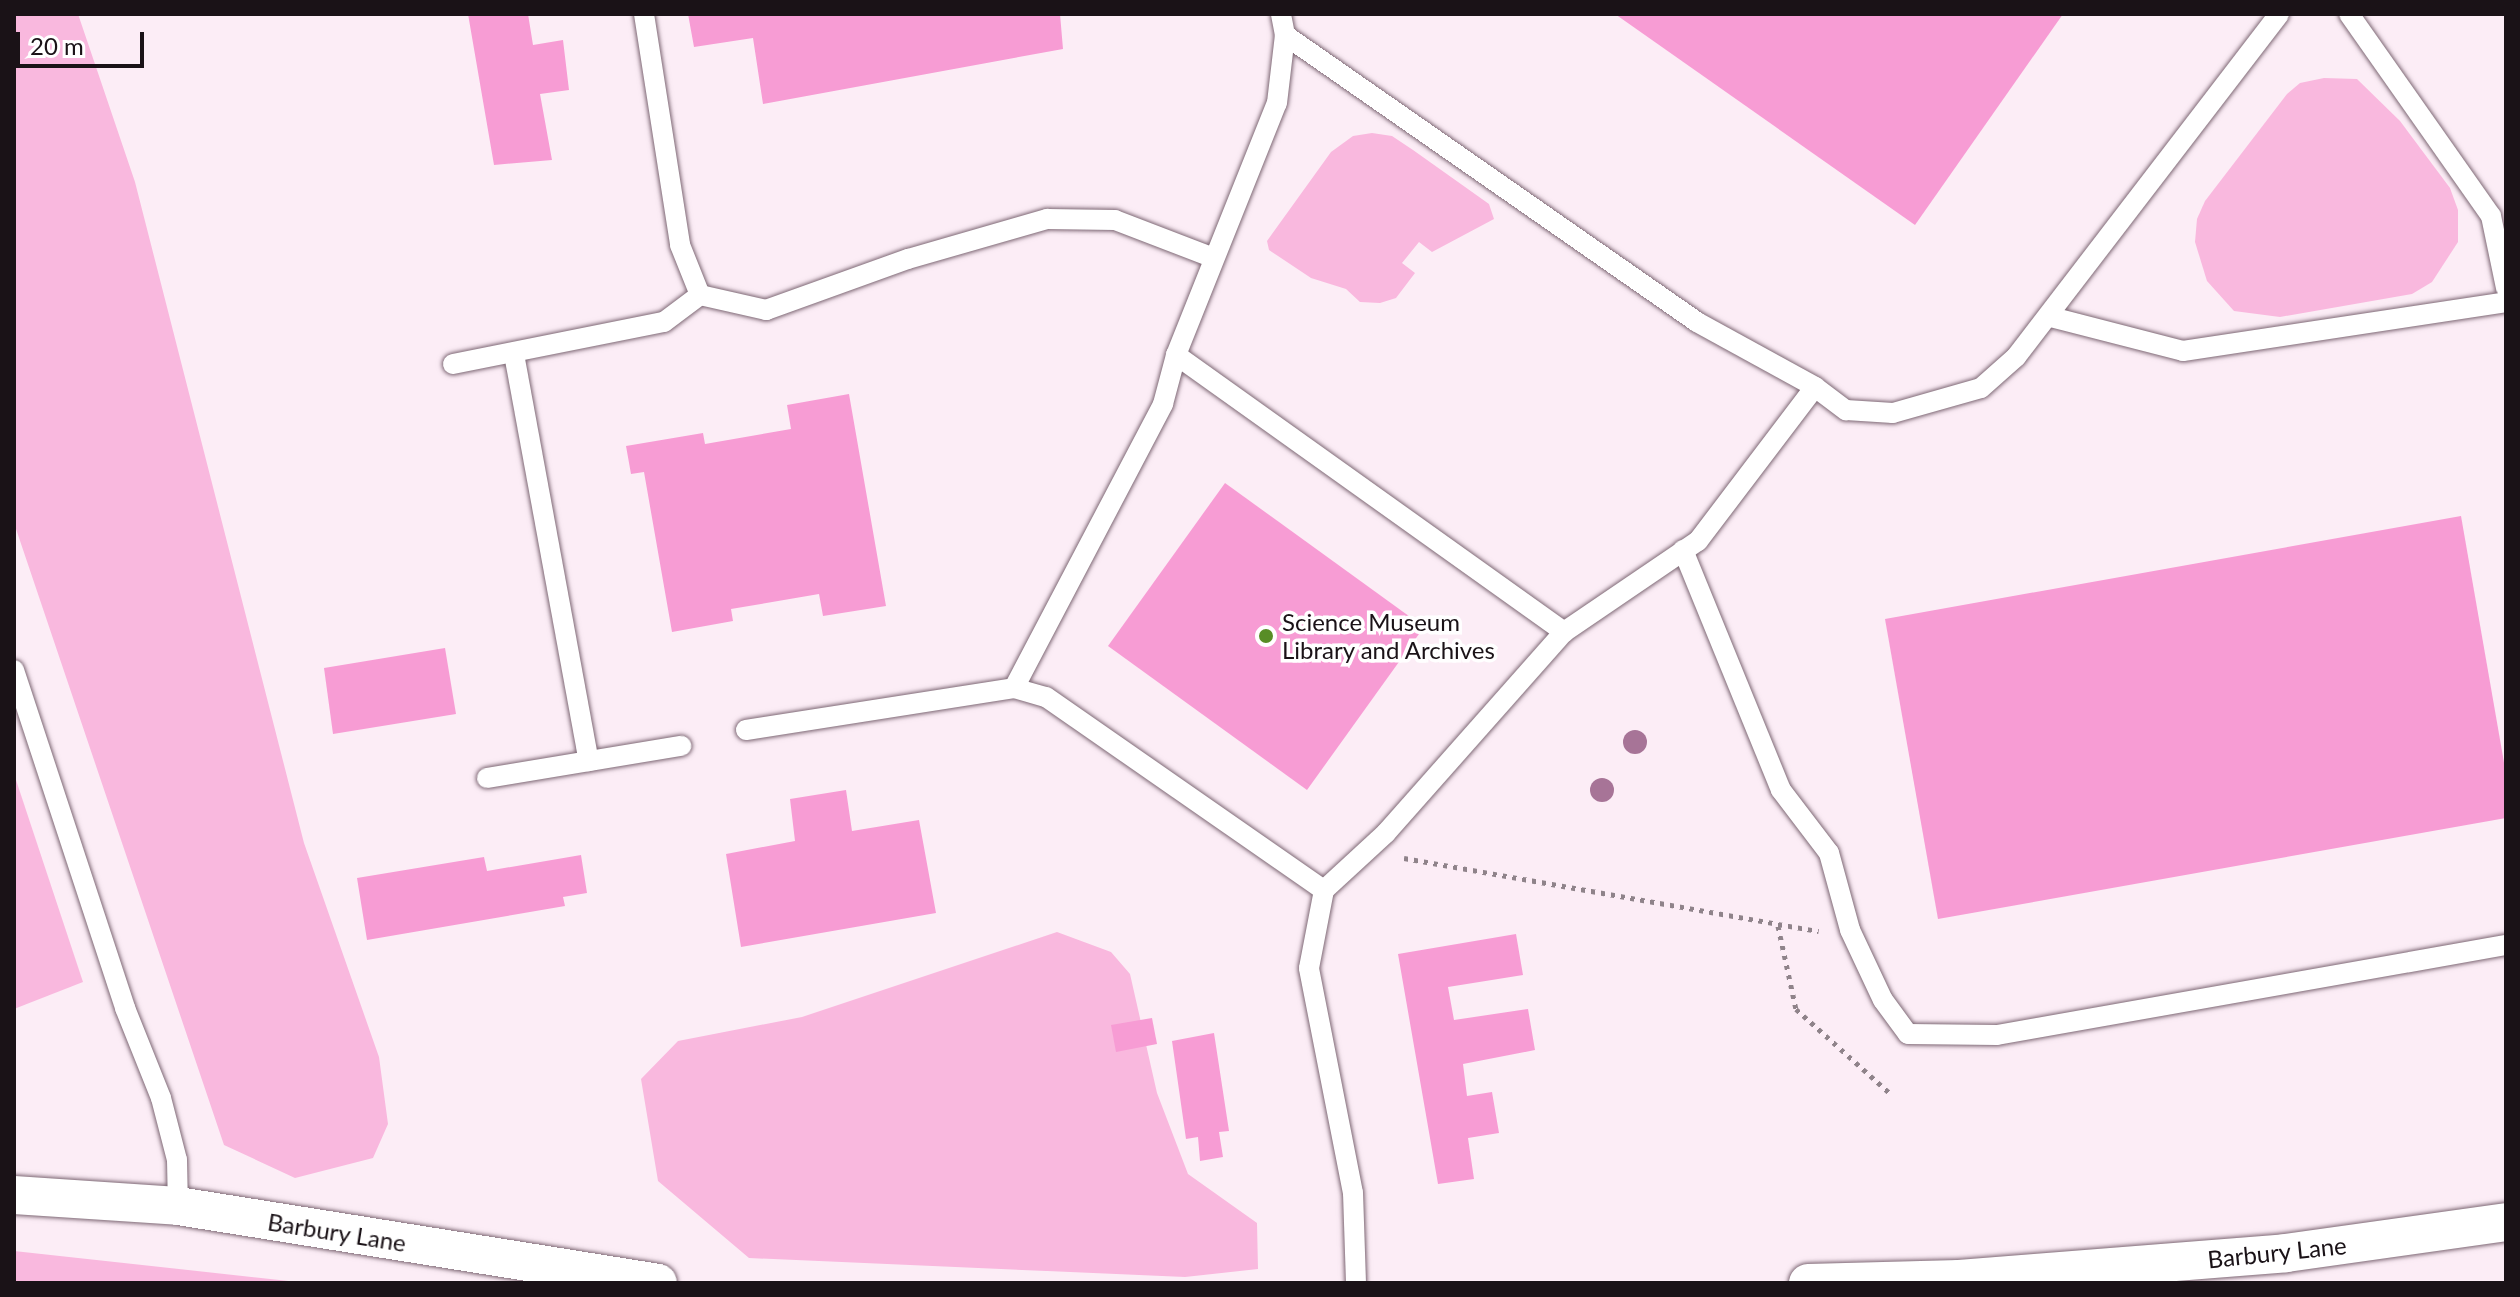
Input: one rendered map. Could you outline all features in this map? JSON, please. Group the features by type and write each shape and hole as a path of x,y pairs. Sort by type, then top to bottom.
{"street":[{"name":"Barbury Lane","path":"14,1195 178,1206 658,1283"},
{"name":"Barbury Lane","path":"1808,1283 1959,1279 2286,1253 2506,1222"}],"lane":[{"path":"644,14 680,245 700,295"},
{"path":"1283,24 1697,322 1815,387 1846,410 1893,413 1981,388 2016,357 2051,317 2279,14"},
{"path":"2349,14 2491,216 2506,288"},
{"path":"1014,688 1163,404 1176,355 1277,103 1283,24"},
{"path":"453,364 664,322 700,295 766,310 908,259 1047,219 1115,220 1214,258"},
{"path":"2051,317 2183,351 2506,302"},
{"path":"514,354 589,761"},
{"path":"1176,355 1564,632"},
{"path":"1356,1283 1353,1193 1309,968 1324,890 1375,843 1564,632 1698,541 1815,387"},
{"path":"1683,550 1781,790 1829,853 1850,930 1883,1000 1908,1034 1997,1035 2506,945"},
{"path":"14,670 125,1008 161,1098 177,1160 178,1206"},
{"path":"746,730 1014,688 1046,697 1324,890"},
{"path":"487,778 681,746"}],"path":[{"path":"1375,843 1397,857 1778,926 1850,930"},
{"path":"1778,926 1796,1009 1892,1095"}],"shaded area":[{"path":"14,14 78,14 135,182 304,843 379,1057 388,1124 373,1158 295,1178 224,1145 14,523"},
{"path":"2324,78 2357,79 2400,121 2450,188 2458,210 2458,242 2432,282 2412,294 2280,317 2234,311 2207,281 2195,242 2197,219 2205,201 2287,94 2300,83"},
{"path":"1372,133 1392,136 1413,150 1489,204 1494,219 1432,252 1419,242 1402,263 1415,273 1396,298 1380,303 1360,302 1346,289 1311,278 1269,250 1267,241 1331,152 1353,136"},
{"path":"14,774 83,982 14,1009"},
{"path":"1057,932 1111,952 1130,974 1157,1093 1188,1174 1257,1223 1258,1269 1185,1277 749,1258 658,1181 641,1079 678,1041 802,1017"},
{"path":"14,1251 307,1283 14,1283"}],"building":[{"path":"468,14 528,14 533,45 563,40 569,90 540,94 552,160 494,165"},
{"path":"688,14 1060,14 1063,49 763,104 753,38 694,47"},
{"path":"1615,14 2063,14 1915,225"},
{"path":"849,394 886,606 823,616 819,594 731,609 733,621 672,632 644,472 631,474 626,446 703,433 705,444 791,429 787,405"},
{"name":"Science Museum Library and Archives","path":"1225,483 1424,627 1307,790 1108,646"},
{"path":"2461,516 2506,774 2506,818 1938,919 1885,619"},
{"path":"445,648 456,714 333,734 324,668"},
{"path":"846,790 852,831 919,820 936,913 741,947 726,854 795,841 790,799"},
{"path":"581,855 587,893 563,897 565,906 367,940 357,878 484,857 487,871"},
{"path":"1516,934 1523,975 1448,987 1454,1020 1528,1009 1535,1050 1463,1064 1467,1096 1492,1092 1499,1133 1468,1138 1474,1179 1438,1184 1398,954"},
{"path":"1152,1018 1157,1044 1116,1052 1111,1025"},
{"path":"1214,1033 1229,1131 1219,1132 1223,1157 1200,1161 1198,1137 1186,1139 1172,1041"}],"place":[{"name":"Science Museum Library and Archives","path":"1266,636"}]}
